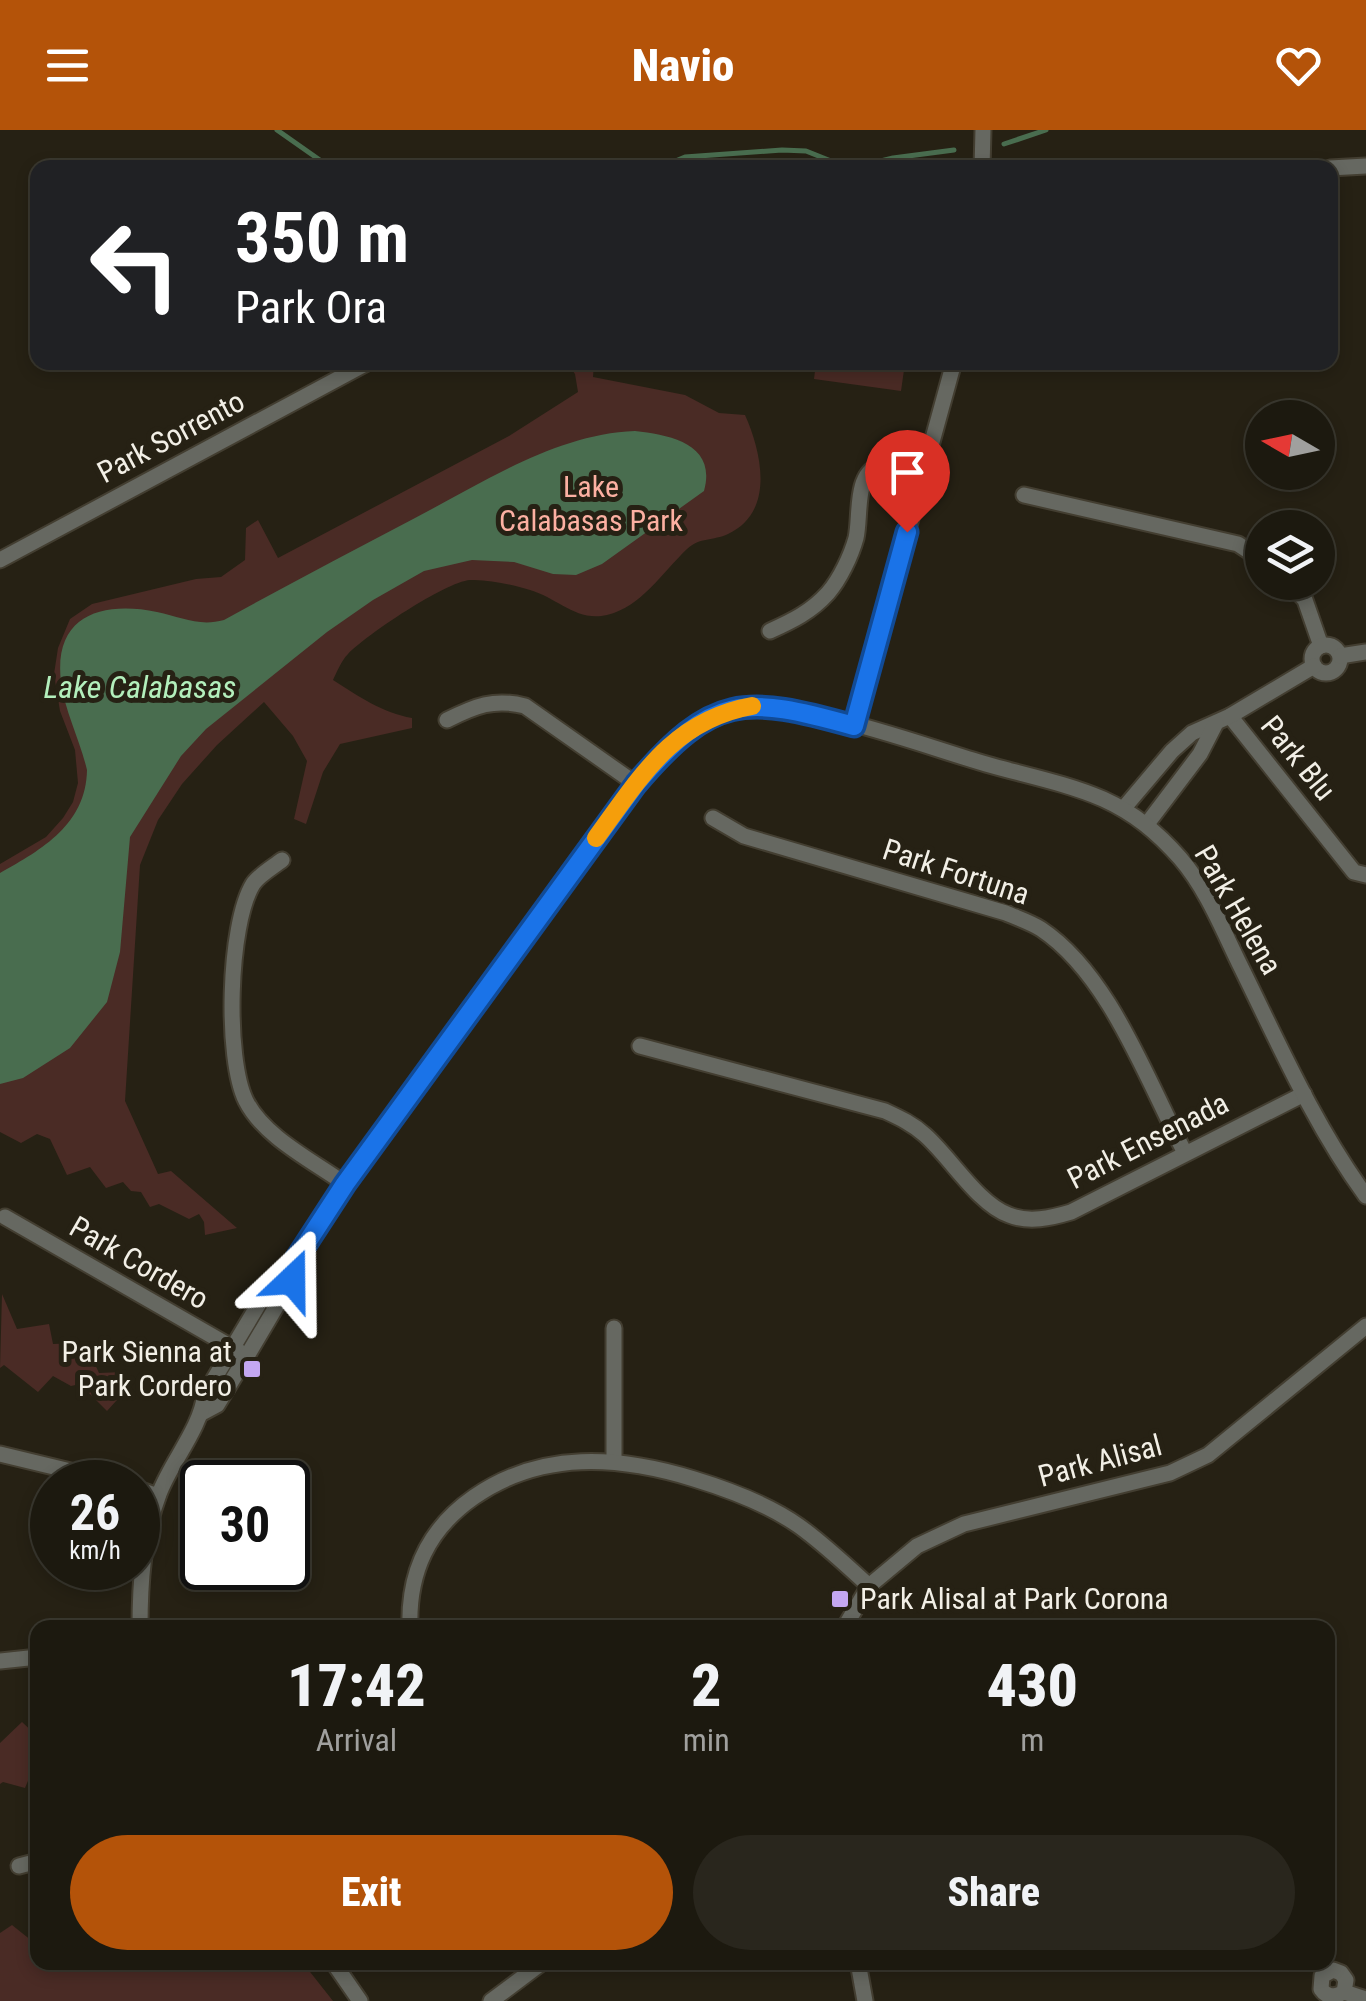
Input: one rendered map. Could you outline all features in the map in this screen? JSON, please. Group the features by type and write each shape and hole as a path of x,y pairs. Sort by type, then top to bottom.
{"street":[{"path":"982,160 983,130"},
{"path":"1338,168 1366,166"},
{"name":"Park Sorrento","path":"0,560 354,370"},
{"path":"854,726 952,370"},
{"path":"770,631 800,618 830,592 856,537 867,475 877,467 894,464 924,470"},
{"path":"1024,495 1245,549"},
{"path":"1305,600 1321,646"},
{"path":"1321,646 1334,648 1340,656 1333,671 1320,672 1314,666 1312,657 1321,646"},
{"path":"1340,656 1366,652"},
{"path":"1122,809 1192,732 1223,720 1314,666"},
{"path":"447,720 480,703 504,700 525,706 636,784"},
{"name":"Park Helena","path":"293,1264 345,1184 636,784 670,744 701,721 724,711 753,706 778,707 854,726 1089,794 1148,824 1184,862 1210,904 1304,1094 1345,1168 1366,1196"},
{"path":"1148,824 1223,720"},
{"name":"Park Blu","path":"1223,720 1354,872 1366,875"},
{"name":"Park Fortuna","path":"713,818 744,836 1006,913 1038,927 1068,950 1099,986 1184,1154"},
{"path":"282,860 254,882 244,904 232,1020 234,1070 247,1104 268,1130 345,1184"},
{"name":"Park Ensenada","path":"640,1046 885,1111 927,1136 994,1208 1012,1217 1050,1218 1071,1212 1304,1094"},
{"name":"Park Cordero","path":"5,1217 246,1356"},
{"path":"160,1492 231,1348 276,1275 293,1264"},
{"path":"202,1413 217,1405 292,1280 293,1264"},
{"name":"Park Alisal","path":"849,1620 869,1586 917,1546 964,1524 1170,1473 1208,1456 1366,1326"},
{"path":"614,1328 614,1460"},
{"path":"0,1454 30,1461"},
{"path":"411,1620 419,1557 453,1512 487,1488 522,1472 571,1460 614,1460 654,1467 757,1502 796,1525 869,1586"},
{"path":"140,1620 142,1590"},
{"path":"0,1660 30,1658"},
{"path":"20,1866 30,1863"},
{"path":"339,1970 360,2001"},
{"path":"491,2001 532,1970"},
{"path":"859,1970 865,2001"},
{"path":"1344,1992 1366,1999"}],"green space":[{"name":"Lake Calabasas Park","path":"572,370 594,370 593,377 685,395 719,413 745,415 756,447 760,480 759,497 743,524 728,534 692,545 641,597 607,615 586,615 530,590 493,581 458,583 425,599 357,645 333,680 381,708 412,718 412,728 340,744 323,772 306,824 294,819 307,761 293,736 264,702 182,784 158,820 140,865 125,1101 158,1174 171,1171 237,1228 205,1235 199,1214 189,1219 159,1204 150,1207 141,1192 131,1191 123,1182 106,1188 90,1167 67,1175 50,1139 37,1134 21,1143 0,1132 0,864 46,837 73,802 78,783 75,750 60,711 54,674 58,648 70,619 92,604 196,579 221,577 245,560 246,528 258,520 278,558 509,436 578,392"},
{"path":"815,370 904,370 901,391 814,379"},
{"path":"2,1294 17,1329 49,1324 53,1344 77,1343 82,1359 93,1360 99,1373 123,1372 125,1391 107,1411 80,1384 71,1386 53,1376 38,1392 4,1365 0,1368"},
{"path":"22,1722 30,1730 30,1776 25,1788 0,1784 0,1743"},
{"path":"12,1925 30,1939 30,1970 309,1970 333,2001 0,2001 0,1933"}],"water":[{"name":"Lake Calabasas","path":"635,431 676,439 697,452 704,462 704,491 602,564 576,575 553,574 514,562 472,560 424,571 327,632 206,729 181,756 130,837 120,952 107,1002 70,1048 23,1078 0,1084 0,873 59,833 79,806 85,789 87,770 61,682 65,641 73,628 85,618 118,609 157,612 198,622 224,620 521,462 577,441"}],"waterway":[{"path":"277,130 320,160"},
{"path":"1004,144 1046,130"},
{"path":"678,160 782,150 806,151 828,160"},
{"path":"885,160 954,150"}],"slow traffic":[{"path":"596,838 670,744 701,721 724,711 752,706"}],"place":[{"name":"Park Sienna at Park Cordero","path":"252,1369"},
{"name":"Park Alisal at Park Corona","path":"840,1599"}],"route":[{"path":"292,1280 293,1264 345,1184 636,784 670,744 701,721 724,711 753,706 778,707 854,726 907,532"}]}
